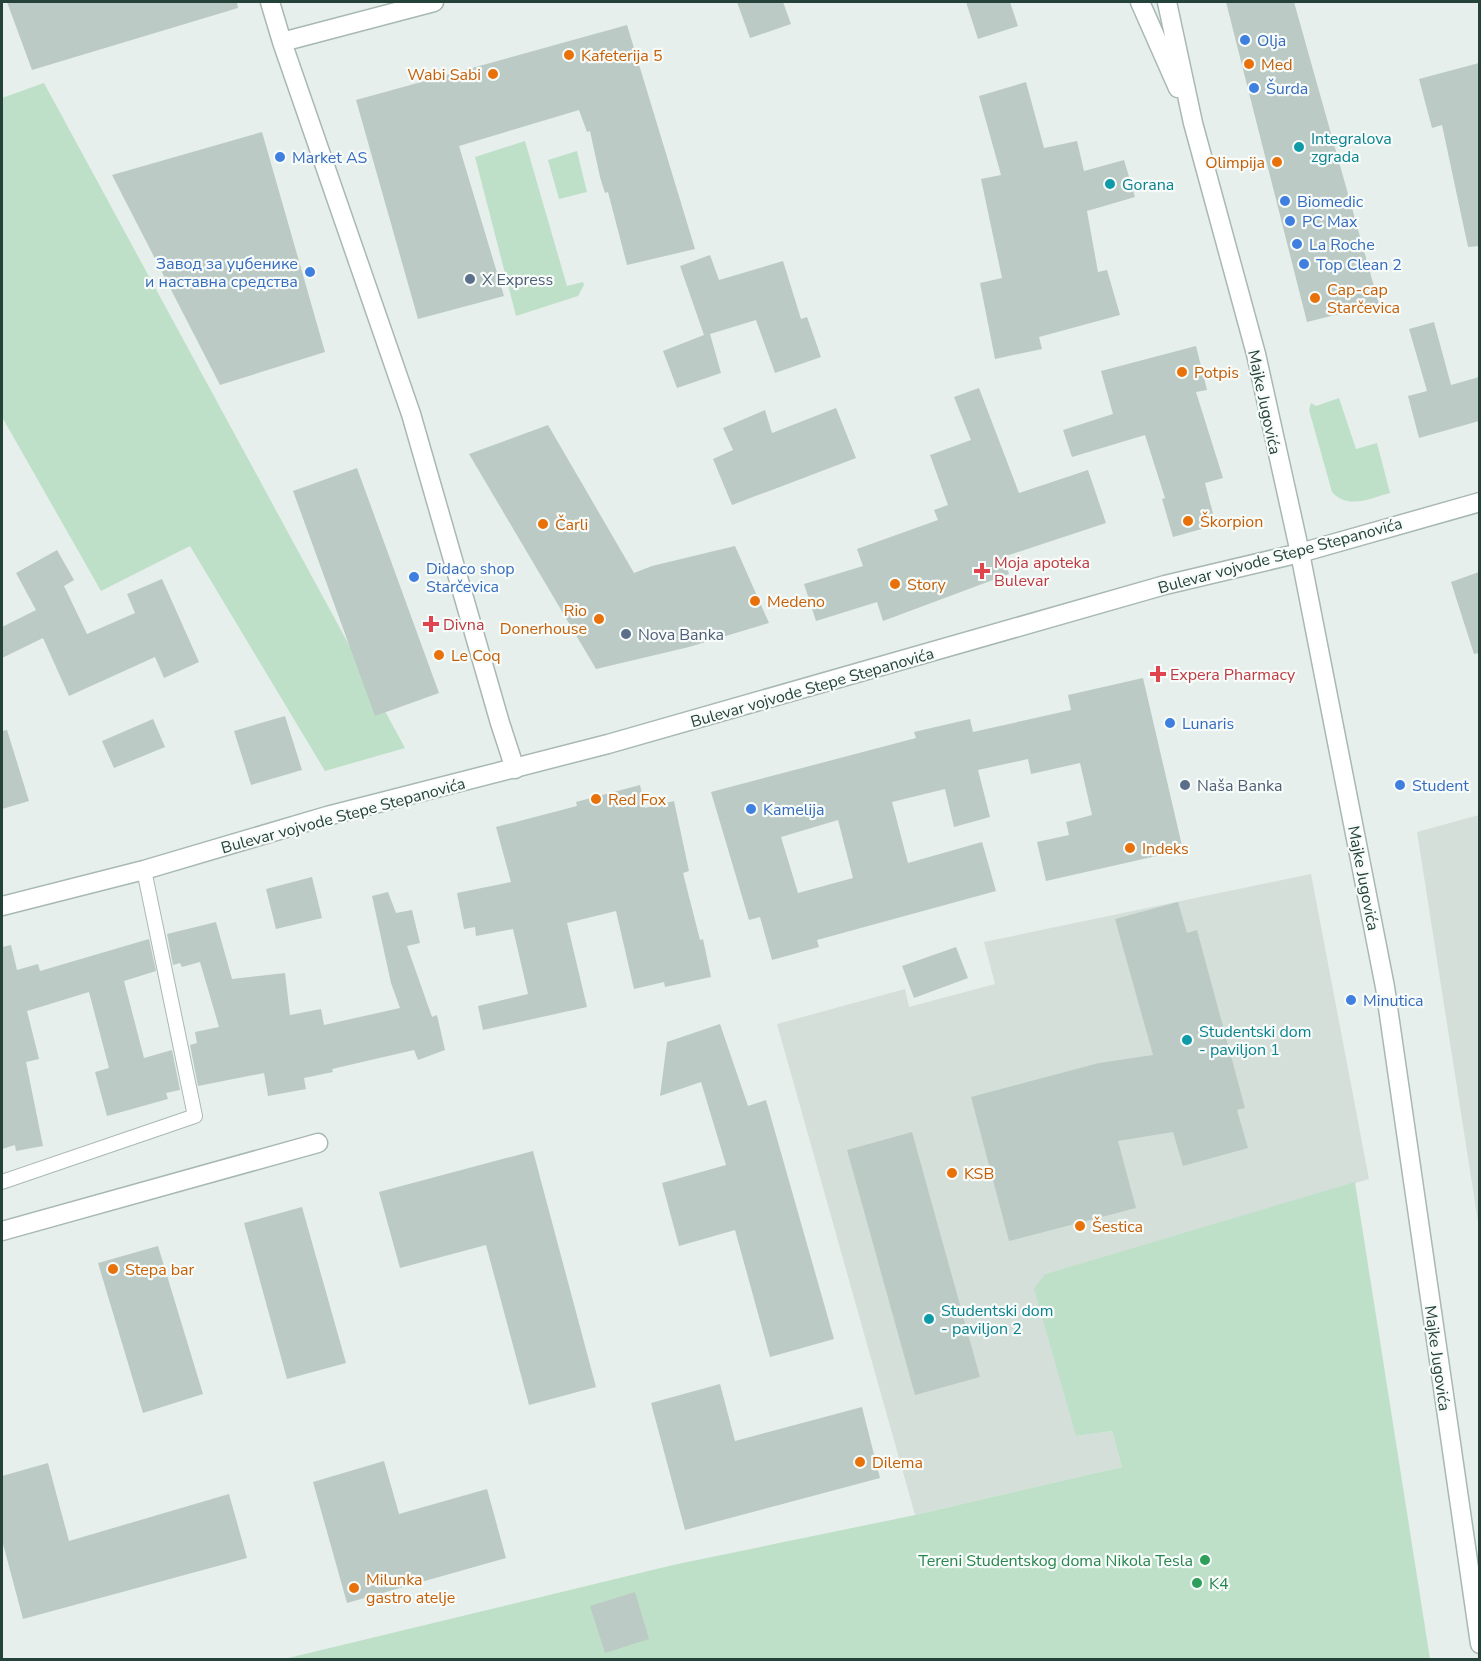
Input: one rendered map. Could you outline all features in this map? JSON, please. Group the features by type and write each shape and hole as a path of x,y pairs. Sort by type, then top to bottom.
{"street":[{"path":"270,2 411,414 515,769"},
{"path":"282,42 434,2"},
{"name":"Majke Jugovića","path":"1140,2 1193,123"},
{"name":"Majke Jugovića","path":"1167,2 1193,123 1256,354 1300,553 1385,987 1479,1644"},
{"name":"Bulevar vojvode Stepe Stepanovića","path":"2,906 144,870 327,816 515,769 956,647 1165,585 1300,553 1479,502"},
{"path":"2,1232 318,1143"}],"lane":[{"path":"2,1182 195,1116 144,870"}],"shaded area":[{"path":"1480,815 1479,1228 1417,832"},
{"path":"1311,874 1369,1179 1045,1274 1076,1436 1112,1431 1122,1467 915,1515 777,1024 905,989 909,1007 995,984 984,942"}],"green space":[{"path":"44,83 405,748 325,771 190,546 101,591 2,417 2,98"},
{"path":"525,141 567,286 583,282 584,285 578,296 516,316 475,157"},
{"path":"577,151 587,192 559,199 548,160"},
{"path":"1339,398 1356,449 1377,443 1390,493 1352,502 1332,492 1309,410 1311,403 1316,406"},
{"path":"1355,1182 1430,1659 280,1660 673,1565 915,1515 1122,1467 1112,1431 1076,1436 1034,1289 1045,1274"}],"building":[{"path":"7,2 237,2 238,8 32,70"},
{"path":"737,2 783,2 791,24 750,38"},
{"path":"966,2 1010,2 1018,26 978,39"},
{"name":"Integralova zgrada","path":"1226,2 1294,2 1379,304 1307,322"},
{"path":"627,25 695,249 627,265 608,192 605,193 600,177 590,131 587,132 579,110 459,146 504,296 418,319 356,100"},
{"path":"1479,63 1479,246 1468,247 1442,125 1432,128 1419,79"},
{"path":"1026,82 1044,148 1077,141 1084,171 1124,160 1135,197 1087,211 1098,272 1107,270 1120,315 1039,337 1042,349 995,359 980,283 1002,278 981,179 1001,175 979,96"},
{"path":"262,132 325,352 220,385 112,175"},
{"path":"710,255 719,280 783,261 801,319 807,317 821,357 775,373 756,320 710,334 721,373 677,388 663,351 704,335 680,266"},
{"path":"1434,322 1451,385 1479,377 1479,421 1419,438 1408,396 1427,391 1409,329"},
{"path":"1196,346 1207,390 1196,392 1223,478 1205,483 1216,525 1173,537 1162,499 1165,498 1145,435 1072,457 1063,430 1113,414 1101,371"},
{"path":"979,388 1019,493 1088,470 1106,523 1003,557 1009,574 883,621 877,602 816,621 804,584 863,566 857,549 938,520 934,510 948,505 930,455 971,440 954,397"},
{"path":"836,408 856,458 732,505 713,459 733,450 723,428 765,410 772,433"},
{"path":"548,425 634,573 652,566 735,546 769,623 689,647 596,669 469,454"},
{"path":"357,468 439,693 375,716 293,491"},
{"path":"57,550 74,580 64,586 87,634 135,613 127,594 162,579 199,662 164,678 155,657 69,696 43,638 2,658 2,627 36,610 16,573"},
{"path":"1479,572 1479,653 1474,654 1451,582"},
{"path":"1143,678 1183,850 1046,881 1037,842 1069,835 1066,822 1092,815 1080,763 1031,774 1028,759 978,770 990,817 954,827 945,789 892,802 908,863 982,842 996,891 817,940 819,947 772,960 760,917 749,920 711,792 916,738 914,732 970,719 973,732 1071,710 1068,695","holes":["838,820 853,878 798,893 781,837"]},
{"path":"285,716 302,770 251,785 234,731"},
{"path":"153,719 165,747 114,768 102,741"},
{"path":"7,730 29,801 2,809 2,731"},
{"path":"640,785 645,808 674,801 689,871 683,873 700,940 703,939 711,977 665,987 664,982 634,989 616,911 567,923 587,1007 483,1030 478,1006 528,994 513,929 476,936 475,927 464,929 457,893 511,882 496,827 577,806 576,802"},
{"path":"312,877 322,918 276,929 266,889"},
{"path":"388,892 396,913 412,910 420,943 407,946 432,1017 437,1015 445,1050 418,1060 414,1050 332,1069 333,1072 304,1078 306,1089 268,1096 264,1073 198,1086 190,1045 197,1043 195,1032 219,1027 200,962 182,967 180,963 173,965 167,934 216,922 232,979 285,973 290,1015 321,1009 324,1025 400,1008 391,983 372,896"},
{"path":"1178,902 1187,933 1197,930 1245,1108 1237,1110 1248,1148 1183,1166 1173,1132 1118,1141 1136,1208 1009,1241 971,1097 1099,1063 1153,1055 1115,919"},
{"path":"149,939 156,971 124,981 144,1058 172,1050 180,1090 166,1093 168,1099 107,1116 95,1072 109,1068 89,992 27,1011 39,1059 26,1062 43,1146 16,1151 15,1145 2,1149 2,947 11,945 17,970 38,964 40,971"},
{"path":"956,947 968,978 914,998 902,966"},
{"path":"720,1024 748,1106 766,1100 834,1339 770,1357 735,1230 679,1246 662,1183 726,1165 701,1082 660,1096 667,1042"},
{"name":"Studentski dom - paviljon 2","path":"912,1132 980,1377 915,1395 847,1150"},
{"path":"533,1151 596,1387 529,1405 486,1245 400,1268 379,1192"},
{"path":"302,1207 346,1363 287,1379 244,1223"},
{"path":"158,1246 203,1394 143,1413 98,1263"},
{"path":"720,1384 735,1441 862,1407 880,1478 685,1530 651,1403"},
{"path":"384,1461 399,1514 487,1489 506,1558 347,1603 313,1482"},
{"path":"48,1463 69,1541 229,1494 247,1558 23,1619 2,1540 2,1476"},
{"path":"635,1592 649,1639 605,1653 590,1606"}],"place":[{"name":"Olja","path":"1245,40"},
{"name":"Kafeterija 5","path":"569,55"},
{"name":"Med","path":"1249,64"},
{"name":"Wabi Sabi","path":"493,74"},
{"name":"Šurda","path":"1254,88"},
{"name":"Integralova zgrada","path":"1299,147"},
{"name":"Market AS","path":"280,157"},
{"name":"Olimpija","path":"1277,162"},
{"name":"Gorana","path":"1110,184"},
{"name":"Biomedic","path":"1285,201"},
{"name":"PC Max","path":"1290,221"},
{"name":"La Roche","path":"1297,244"},
{"name":"Top Clean 2","path":"1304,264"},
{"name":"Завод за уџбенике и наставна средства","path":"310,272"},
{"name":"X Express","path":"470,279"},
{"name":"Cap-cap Starčevica","path":"1315,298"},
{"name":"Potpis","path":"1182,372"},
{"name":"Škorpion","path":"1188,521"},
{"name":"Čarli","path":"543,524"},
{"name":"Moja apoteka Bulevar","path":"982,571"},
{"name":"Didaco shop Starčevica","path":"414,577"},
{"name":"Story","path":"895,584"},
{"name":"Medeno","path":"755,601"},
{"name":"Rio Donerhouse","path":"599,619"},
{"name":"Divna","path":"431,624"},
{"name":"Nova Banka","path":"626,634"},
{"name":"Le Coq","path":"439,655"},
{"name":"Expera Pharmacy","path":"1158,674"},
{"name":"Lunaris","path":"1170,723"},
{"name":"Naša Banka","path":"1185,785"},
{"name":"Student","path":"1400,785"},
{"name":"Red Fox","path":"596,799"},
{"name":"Kamelija","path":"751,809"},
{"name":"Indeks","path":"1130,848"},
{"name":"Minutica","path":"1351,1000"},
{"name":"Studentski dom - paviljon 1","path":"1187,1040"},
{"name":"KSB","path":"952,1173"},
{"name":"Šestica","path":"1080,1226"},
{"name":"Stepa bar","path":"113,1269"},
{"name":"Studentski dom - paviljon 2","path":"929,1319"},
{"name":"Dilema","path":"860,1462"},
{"name":"Tereni Studentskog doma Nikola Tesla","path":"1205,1560"},
{"name":"K4","path":"1197,1583"},
{"name":"Milunka gastro atelje","path":"354,1588"}]}
